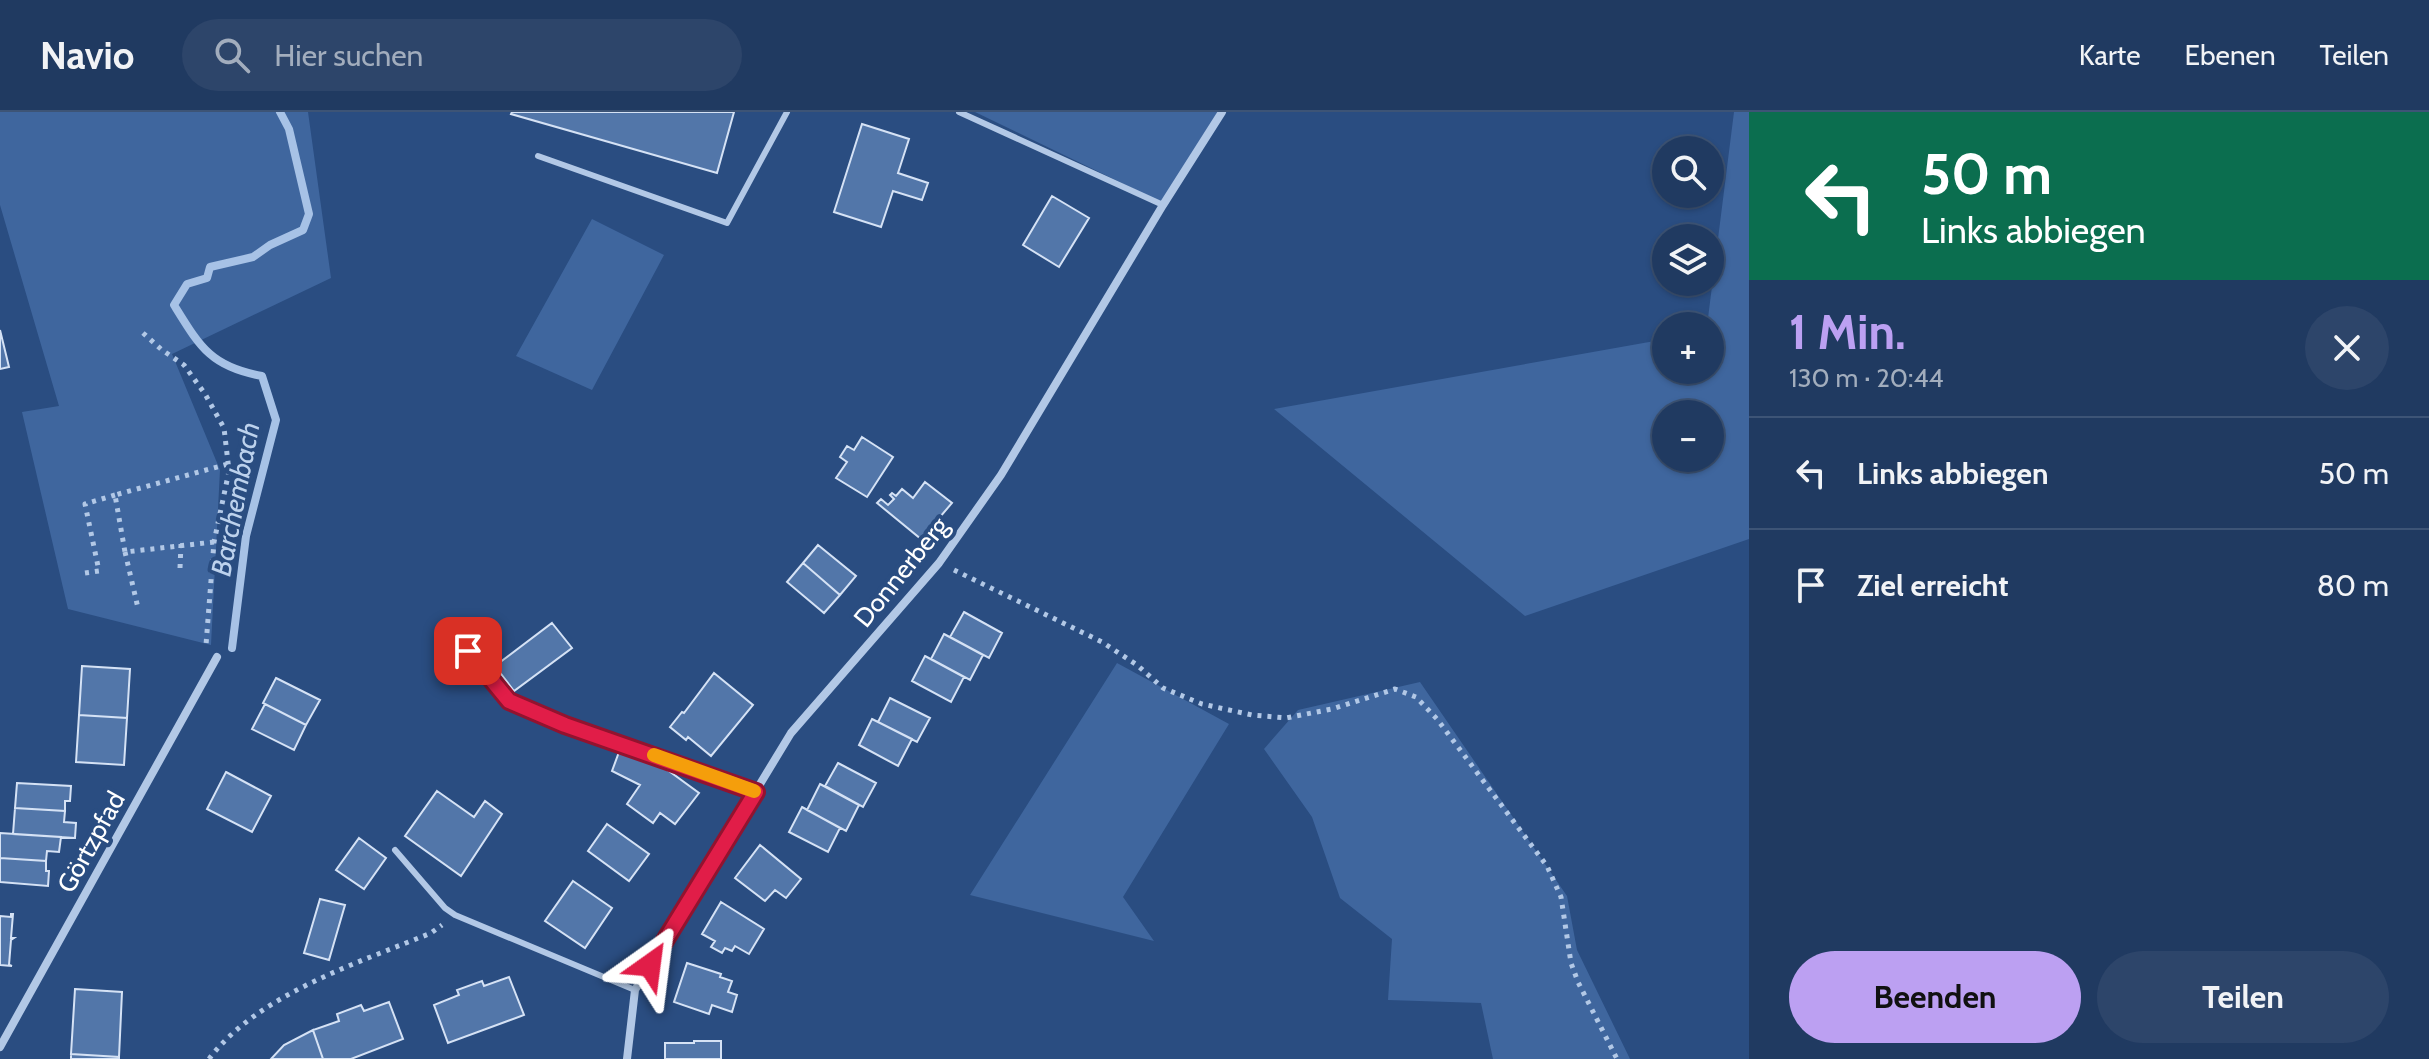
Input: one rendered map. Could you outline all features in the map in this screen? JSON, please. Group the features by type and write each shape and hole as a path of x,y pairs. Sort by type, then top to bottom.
{"street":[{"name":"Donnerberg","path":"627,1059 635,990 791,733 939,563 1001,475 1222,112"},
{"name":"Görtzpfad","path":"0,1047 217,657"}],"lane":[{"path":"538,156 727,223 787,112"},
{"path":"961,112 1163,205"},
{"path":"468,651 509,701 565,725 756,792"},
{"path":"395,850 445,908 455,915 635,990"}],"path":[{"path":"143,333 184,365 224,428 229,471 214,542 206,648 217,657"},
{"path":"85,573 99,571 85,504 228,464"},
{"path":"115,495 138,608"},
{"path":"125,552 214,542"},
{"path":"180,568 181,544"},
{"path":"939,563 1102,642 1137,665 1163,688 1202,704 1252,715 1286,718 1332,709 1395,689 1416,697 1437,719 1547,866 1561,897 1571,963 1617,1059"},
{"path":"209,1059 221,1042 270,1006 325,976 431,933 455,915"}],"shaded area":[{"path":"0,112 308,112 331,278 172,354 220,470 211,645 68,609 22,412 59,406 0,205"},
{"path":"975,112 1218,112 1161,202"},
{"path":"1734,112 1749,112 1749,539 1525,616 1274,409 1652,342 1652,384 1724,384 1724,312 1709,312 1711,296 1724,296 1724,224 1720,224"},
{"path":"592,219 664,255 592,390 516,356"},
{"path":"1117,663 1229,724 1123,897 1154,941 970,895"},
{"path":"1420,682 1567,896 1577,950 1630,1059 1493,1059 1481,1003 1388,1000 1392,939 1340,898 1312,817 1264,749 1298,710"}],"building":[{"path":"512,112 734,112 717,173"},
{"path":"862,124 909,139 898,173 928,183 922,200 893,191 881,227 834,212"},
{"path":"1052,196 1089,218 1059,267 1023,245"},
{"path":"0,330 9,367 0,369"},
{"path":"862,437 893,457 867,497 836,478 847,462 840,457 847,446 854,450"},
{"path":"925,482 952,503 921,539 877,503 881,499 888,505 894,499 890,495 896,496 902,489 913,498"},
{"path":"818,545 856,576 840,595 803,563"},
{"path":"803,563 840,595 824,613 787,582"},
{"path":"964,612 1002,633 989,658 950,637"},
{"path":"552,623 572,648 514,691 495,666"},
{"path":"944,634 983,655 970,680 931,659"},
{"path":"925,656 964,677 951,702 912,681"},
{"path":"82,666 130,669 127,718 79,715"},
{"path":"714,673 753,705 711,756 670,727"},
{"path":"276,678 320,700 306,725 263,703"},
{"path":"890,698 930,718 917,742 878,722"},
{"path":"265,704 306,725 294,750 252,729"},
{"path":"79,715 127,718 124,765 76,762"},
{"path":"872,719 912,739 898,766 859,745"},
{"path":"619,752 662,766 699,793 675,824 660,813 653,823 627,804 640,785 612,771"},
{"path":"838,763 876,783 863,807 825,786"},
{"path":"226,772 271,796 252,832 207,809"},
{"path":"17,783 71,786 70,801 65,801 65,811 15,808"},
{"path":"820,784 859,805 846,831 807,810"},
{"path":"437,791 474,817 485,801 502,814 461,876 405,836"},
{"path":"802,807 840,828 828,852 789,832"},
{"path":"15,808 65,811 64,822 76,823 75,838 13,834"},
{"path":"607,824 649,854 629,881 588,851"},
{"path":"0,833 61,837 59,852 47,851 46,861 0,858"},
{"path":"359,838 386,858 364,889 336,870"},
{"path":"760,845 801,879 786,898 775,890 765,901 735,878"},
{"path":"0,858 46,861 48,886 0,882"},
{"path":"573,881 612,908 585,948 545,921"},
{"path":"320,899 345,905 329,960 304,953"},
{"path":"721,902 764,929 749,954 735,946 732,951 725,948 722,953 711,947 715,941 702,934"},
{"path":"13,914 11,938 14,938 11,940 9,965 12,966 0,965 0,916 11,917"},
{"path":"687,963 721,974 720,977 732,981 728,992 737,995 732,1012 712,1005 709,1014 674,1002"},
{"path":"509,977 524,1015 448,1043 434,1005 459,995 457,990 482,981 484,986"},
{"path":"75,989 122,992 119,1057 71,1054"},
{"path":"389,1002 403,1039 351,1059 323,1059 313,1030 339,1021 337,1014 361,1005 364,1011"},
{"path":"313,1030 323,1059 271,1059 284,1045"},
{"path":"721,1041 721,1059 665,1059 665,1043"},
{"path":"71,1054 119,1057 119,1059 71,1059"}],"waterway":[{"name":"Barchembach","path":"232,648 246,536 276,420 262,376 230,367 209,353 174,305 187,284 207,278 210,267 253,257 270,245 303,230 309,214 289,129 280,112"}],"slow traffic":[{"path":"654,755 754,791"}],"route":[{"path":"468,651 509,701 565,725 756,792 650,965"}]}
